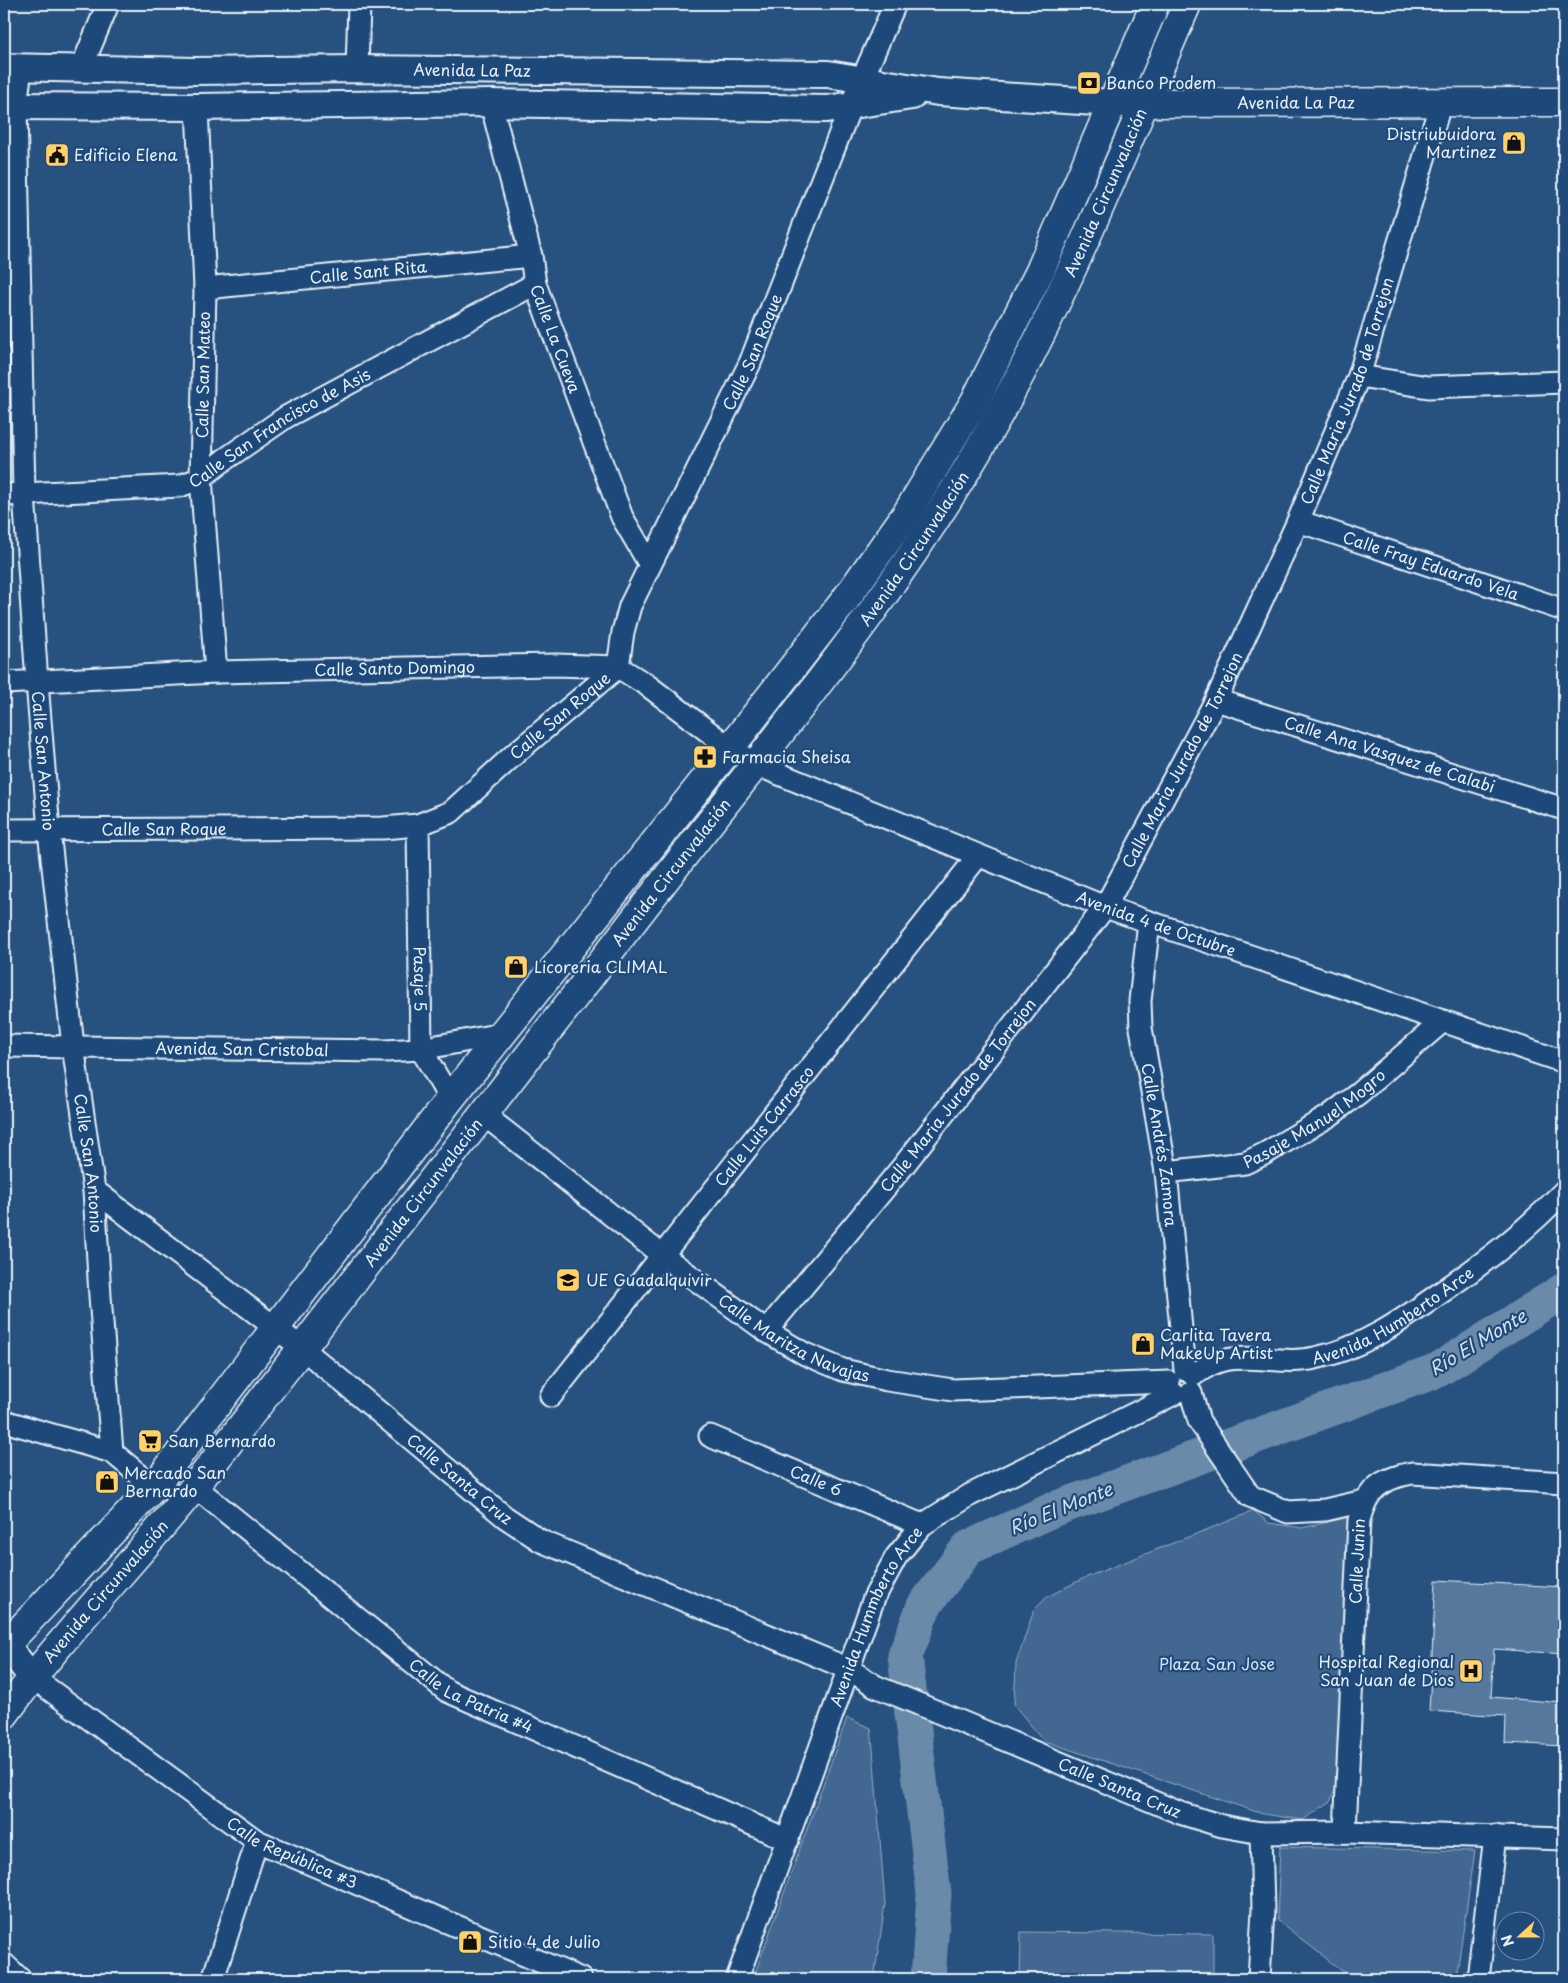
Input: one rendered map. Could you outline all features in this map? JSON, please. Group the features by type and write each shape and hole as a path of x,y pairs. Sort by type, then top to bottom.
{"main road":[{"name":"Avenida Circunvalación","path":"4,1644 154,1488 278,1328 450,1099 730,748 844,600 907,513 975,402 1040,271 1154,4"},
{"name":"Avenida Circunvalación","path":"4,1715 32,1677 194,1486 302,1348 755,764 871,612 928,530 999,415 1064,284 1187,4"},
{"name":"Avenida La Paz","path":"1112,102 1564,102"}],"street":[{"path":"81,69 108,4"},
{"path":"357,69 359,4"},
{"name":"Calle San Roque","path":"4,830 383,828 418,825 451,812 518,751 618,667 622,632 630,606 750,363 851,105 895,4"},
{"name":"Avenida La Paz","path":"12,68 196,71 357,69 828,74 938,92 1112,102"},
{"name":"Calle San Antonio","path":"12,68 10,106 14,494 37,682 49,831 73,1046 94,1190 112,1452"},
{"name":"Avenida La Paz","path":"10,106 197,107 492,103 827,109 938,92"},
{"name":"Calle Maria Jurado de Torrejon","path":"766,1331 904,1165 1105,907 1216,700 1298,521 1359,376 1441,102"},
{"name":"Calle La Cueva","path":"492,103 531,256 535,284 622,517 650,565"},
{"name":"Calle San Mateo","path":"197,107 205,288 201,478 216,672"},
{"name":"Calle Sant Rita","path":"205,288 531,256"},
{"name":"Calle San Francisco de Asis","path":"14,494 180,486 201,478 286,417 535,284"},
{"path":"1359,376 1428,387 1564,382"},
{"name":"Calle Fray Eduardo Vela","path":"1298,521 1564,610"},
{"name":"Calle Santo Domingo","path":"4,683 216,672 556,665 618,667 647,685 730,748 755,764"},
{"name":"Calle Ana Vasquez de Calabi","path":"1216,700 1564,809"},
{"name":"Avenida 4 de Octubre","path":"755,764 1105,907 1564,1062"},
{"name":"Pasaje 5","path":"418,825 421,1049"},
{"name":"Calle Luis Carrasco","path":"551,1396 978,856"},
{"name":"Calle Andrés Zamora","path":"1149,922 1140,1001 1141,1028 1166,1172 1183,1383 1199,1421 1250,1496 1288,1512 1325,1510 1364,1501"},
{"name":"Pasaje Manuel Mogro","path":"1166,1172 1244,1163 1264,1154 1329,1116 1359,1093 1443,1021"},
{"path":"450,1099 421,1049 502,1034"},
{"name":"Avenida San Cristobal","path":"4,1046 385,1051 421,1049"},
{"name":"Calle Maritza Navajas","path":"482,1114 663,1256 766,1331 805,1354 843,1370 887,1380 953,1390 1183,1383"},
{"name":"Calle Santa Cruz","path":"94,1190 278,1328 505,1517 542,1541 849,1669 875,1686 1180,1813 1222,1826 1261,1833 1345,1832"},
{"name":"Avenida Humberto Arce","path":"1183,1383 1212,1364 1225,1360 1263,1358 1284,1361 1314,1359 1342,1351 1383,1332 1499,1252 1535,1221 1564,1191"},
{"name":"Avenida Hummberto Arce","path":"737,1979 874,1598 896,1558 922,1525 970,1495 1183,1383"},
{"path":"4,1421 112,1452 154,1488"},
{"name":"Calle 6","path":"710,1436 922,1525"},
{"name":"Calle Junin","path":"1345,1832 1359,1520 1364,1501 1379,1484 1395,1476 1412,1473 1564,1483"},
{"name":"Calle La Patria #4","path":"194,1486 446,1691 788,1840"},
{"path":"4,1644 32,1677"},
{"name":"Calle República #3","path":"32,1677 256,1841 581,1979"},
{"path":"1345,1832 1564,1839"},
{"path":"1259,1979 1263,1910 1261,1833"},
{"path":"1478,1979 1495,1836"},
{"path":"213,1979 256,1841"},
{"path":"4,1964 20,1979"}],"green space":[{"name":"Plaza San Jose","path":"1254,1511 1269,1523 1302,1528 1353,1516 1339,1780 1330,1802 1303,1820 1263,1814 1044,1741 1014,1705 1016,1663 1034,1610 1047,1597 1082,1579"},
{"path":"847,1718 871,1728 885,1904 874,1979 753,1979"},
{"path":"1280,1847 1475,1851 1456,1979 1359,1979 1341,1970 1277,1920"},
{"path":"1021,1932 1213,1934 1213,1979 1020,1979"}],"building":[{"path":"1436,1580 1564,1587 1564,1654 1494,1649 1491,1697 1564,1703 1564,1746 1505,1743 1506,1716 1429,1711"}],"waterway":[{"name":"Río El Monte","path":"928,1979 934,1894 905,1656 924,1606 968,1548 1052,1510 1438,1370 1564,1290"}],"place":[{"name":"Banco Prodem","path":"1089,83"},
{"name":"Distriubuidora Martinez","path":"1514,143"},
{"name":"Edificio Elena","path":"57,155"},
{"name":"Farmacia Sheisa","path":"705,757"},
{"name":"Licoreria CLIMAL","path":"516,967"},
{"name":"UE Guadalquivir","path":"568,1280"},
{"name":"Carlita Tavera MakeUp Artist","path":"1143,1344"},
{"name":"San Bernardo","path":"150,1441"},
{"name":"Mercado San Bernardo","path":"107,1482"},
{"name":"Hospital Regional San Juan de Dios","path":"1471,1671"},
{"name":"Sitio 4 de Julio","path":"470,1942"}]}
